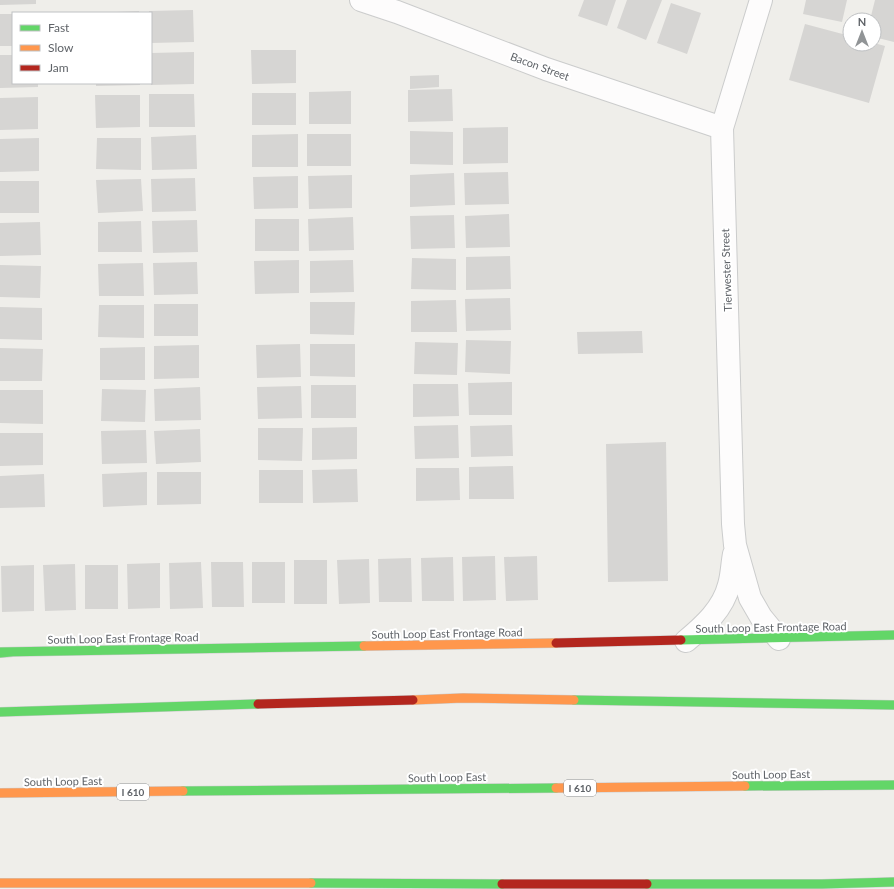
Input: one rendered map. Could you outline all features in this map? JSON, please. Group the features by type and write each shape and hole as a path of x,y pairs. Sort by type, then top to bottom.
{"main road":[{"name":"South Loop East Frontage Road","path":"0,653 686,641 894,635"},
{"path":"0,712 463,698 894,705"},
{"name":"South Loop East","path":"0,793 894,785"},
{"path":"0,883 822,884 894,882"}],"street":[{"name":"Bacon Street","path":"361,0 546,69 722,128"},
{"name":"Tierwester Street","path":"761,0 722,128 735,545 750,598 761,617 779,639"},
{"name":"Tierwester Street","path":"686,641 713,616 722,601 729,586 735,545"}],"building":[{"path":"0,0 36,0 36,4 0,5"},
{"path":"584,0 616,0 607,26 578,16"},
{"path":"627,0 662,0 646,40 617,28"},
{"path":"806,0 847,0 844,12 842,12 842,22 803,14"},
{"path":"875,0 894,0 894,42 882,39 882,12 872,12"},
{"path":"671,3 701,13 687,54 657,43"},
{"path":"193,10 194,42 152,43 152,12 149,11"},
{"path":"139,11 139,12 116,12"},
{"path":"0,14 12,14 12,46 0,46"},
{"path":"805,24 842,34 842,52 882,52 882,45 885,46 869,103 789,80"},
{"path":"251,50 296,50 296,83 252,84"},
{"path":"194,52 194,84 151,85 152,53"},
{"path":"0,55 12,55 12,84 38,84 38,87 0,88"},
{"path":"439,75 439,87 410,89 410,76"},
{"path":"96,84 140,84 140,85 96,86"},
{"path":"452,89 453,121 408,122 408,90"},
{"path":"351,91 351,124 309,124 309,92"},
{"path":"252,93 296,93 296,125 252,125"},
{"path":"149,94 194,94 195,127 149,127"},
{"path":"95,95 140,95 140,127 96,128"},
{"path":"38,97 38,129 0,130 0,98"},
{"path":"508,127 508,163 463,164 463,128"},
{"path":"410,131 453,132 453,165 410,164"},
{"path":"298,134 298,167 252,167 252,135"},
{"path":"307,134 351,134 351,166 307,166"},
{"path":"196,135 197,169 152,170 151,137"},
{"path":"39,138 39,171 0,172 0,139"},
{"path":"97,138 141,138 141,170 96,169"},
{"path":"508,172 509,204 465,205 464,173"},
{"path":"454,173 455,205 410,207 410,175"},
{"path":"352,175 352,208 309,209 308,176"},
{"path":"298,176 298,208 254,209 253,177"},
{"path":"195,178 196,211 152,212 151,179"},
{"path":"141,179 143,211 98,213 96,180"},
{"path":"0,181 39,181 39,213 0,213"},
{"path":"509,214 510,247 466,248 465,216"},
{"path":"454,215 455,248 411,249 410,216"},
{"path":"353,217 354,250 309,251 308,219"},
{"path":"255,219 299,219 299,251 255,251"},
{"path":"197,220 198,252 153,253 152,221"},
{"path":"141,221 142,252 98,252 98,222"},
{"path":"40,222 41,255 0,256 0,223"},
{"path":"510,256 511,289 466,290 466,257"},
{"path":"412,258 456,259 456,290 411,289"},
{"path":"299,260 299,293 255,294 254,261"},
{"path":"353,260 354,292 310,293 310,261"},
{"path":"197,262 198,294 154,295 153,263"},
{"path":"143,263 144,296 99,296 98,264"},
{"path":"0,265 41,266 40,298 0,297"},
{"path":"510,298 511,330 466,331 465,299"},
{"path":"456,300 457,332 411,332 411,301"},
{"path":"310,302 355,302 354,335 310,334"},
{"path":"154,304 198,304 198,336 154,336"},
{"path":"99,305 144,305 144,338 98,337"},
{"path":"0,307 42,308 42,340 0,339"},
{"path":"642,331 643,353 578,354 577,332"},
{"path":"466,340 511,341 510,374 465,372"},
{"path":"415,342 458,343 457,375 414,374"},
{"path":"300,344 301,377 257,378 256,345"},
{"path":"310,344 355,344 355,377 310,376"},
{"path":"199,345 199,378 154,379 154,346"},
{"path":"145,347 145,380 100,380 100,348"},
{"path":"0,348 43,349 42,381 0,381"},
{"path":"512,382 512,415 469,415 468,383"},
{"path":"413,384 458,384 459,416 413,417"},
{"path":"311,385 356,385 356,418 311,418"},
{"path":"301,386 302,418 258,419 257,387"},
{"path":"200,387 201,420 155,421 154,389"},
{"path":"102,389 146,390 145,422 101,421"},
{"path":"0,390 43,390 43,424 0,423"},
{"path":"458,425 459,458 415,459 414,426"},
{"path":"512,425 513,456 471,457 470,426"},
{"path":"357,427 357,459 312,460 312,428"},
{"path":"258,428 303,428 302,461 258,460"},
{"path":"200,429 201,462 156,464 154,431"},
{"path":"146,430 147,463 102,464 101,431"},
{"path":"0,433 43,433 43,465 0,466"},
{"path":"666,442 668,581 608,582 606,444"},
{"path":"513,466 514,499 469,499 469,467"},
{"path":"416,468 459,468 460,500 416,501"},
{"path":"357,469 358,502 313,503 312,470"},
{"path":"259,470 303,470 303,503 259,503"},
{"path":"147,472 147,505 103,507 102,474"},
{"path":"157,472 201,472 201,504 157,505"},
{"path":"44,474 45,507 0,508 0,476"},
{"path":"495,556 496,600 463,601 462,557"},
{"path":"537,556 538,600 506,601 504,557"},
{"path":"453,557 454,601 422,601 421,558"},
{"path":"411,558 412,602 379,602 378,559"},
{"path":"369,559 370,603 339,604 337,560"},
{"path":"294,560 327,560 327,604 294,604"},
{"path":"201,562 203,608 170,609 169,563"},
{"path":"211,562 243,562 244,607 212,607"},
{"path":"252,562 285,562 285,603 252,603"},
{"path":"160,563 160,608 128,609 127,564"},
{"path":"75,564 76,610 45,611 43,565"},
{"path":"34,565 34,611 2,612 1,566"},
{"path":"85,565 118,565 118,609 85,609"}],"traffic: fast":[{"path":"681,640 894,635"},
{"path":"0,652 364,646"},
{"path":"0,653 13,652"},
{"path":"574,700 894,705"},
{"path":"0,712 258,704"},
{"path":"745,786 894,785"},
{"path":"183,791 556,788"},
{"path":"647,884 822,884 894,882"},
{"path":"311,883 502,884"}],"traffic: slow":[{"path":"364,646 556,643"},
{"path":"413,700 463,698 574,700"},
{"path":"556,788 745,786"},
{"path":"0,793 183,791"},
{"path":"0,883 311,883"}],"traffic: jam":[{"path":"556,643 681,640"},
{"path":"258,704 413,700"},
{"path":"502,884 647,884"}]}
